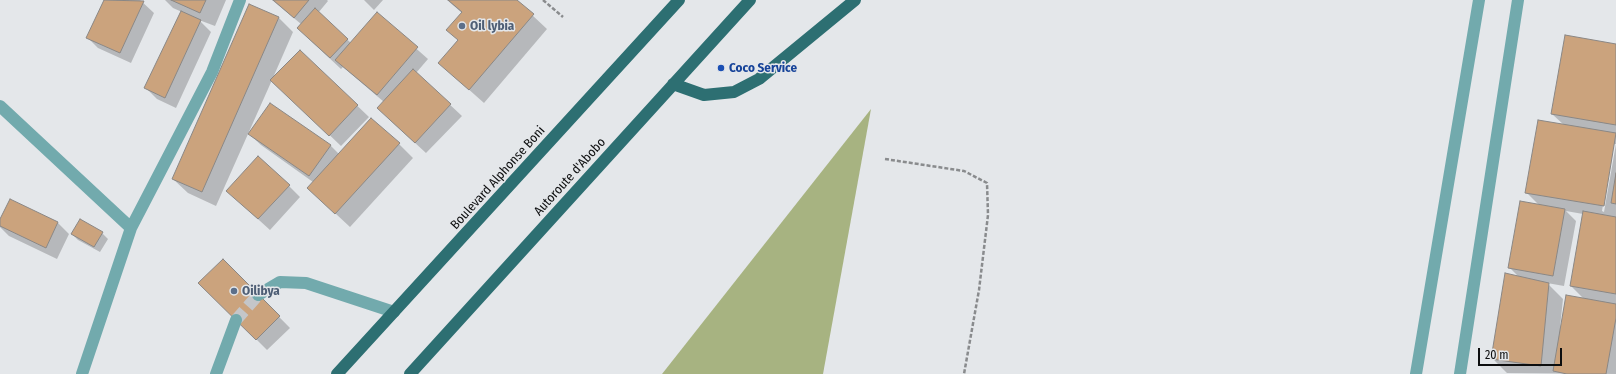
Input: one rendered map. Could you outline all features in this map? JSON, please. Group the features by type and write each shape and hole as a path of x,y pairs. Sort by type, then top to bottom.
{"main road":[{"name":"Boulevard Alphonse Boni","path":"337,374 679,0"},
{"name":"Autoroute d'Abobo","path":"410,374 750,0"},
{"path":"673,84 704,95 734,92 759,79 855,0"}],"street":[{"path":"82,374 131,228 212,72 240,0"},
{"path":"1416,374 1479,0"},
{"path":"1460,374 1518,0"},
{"path":"0,106 131,228"},
{"path":"258,295 280,282 306,283 394,312"},
{"path":"216,374 236,320"}],"path":[{"path":"543,0 563,17"},
{"path":"885,159 964,171 987,183 988,215 978,290 964,374"}],"green space":[{"path":"871,109 823,374 662,374"}],"building":[{"path":"104,0 144,1 120,53 86,38"},
{"path":"171,0 206,0 200,13"},
{"path":"273,0 309,0 294,18"},
{"path":"448,0 517,0 534,14 469,90 438,63 458,40 446,30 462,12"},
{"path":"249,4 279,17 202,192 172,179"},
{"path":"315,8 348,39 330,58 297,28"},
{"path":"181,11 201,20 165,98 144,88"},
{"path":"377,12 418,47 377,95 335,60"},
{"path":"1565,35 1616,44 1616,125 1551,114"},
{"path":"300,50 358,105 329,136 270,80"},
{"path":"413,69 451,104 415,143 377,108"},
{"path":"270,103 331,145 309,176 248,134"},
{"path":"371,118 400,143 335,214 307,188"},
{"path":"1538,120 1616,133 1604,206 1525,193"},
{"path":"258,156 290,185 258,219 226,191"},
{"path":"1616,173 1616,204 1611,203"},
{"path":"10,199 58,222 46,248 0,226 0,219"},
{"path":"1520,201 1565,209 1553,276 1508,268"},
{"path":"1583,211 1616,217 1616,294 1570,286"},
{"path":"80,219 103,232 94,247 71,234"},
{"path":"223,259 280,316 256,340 198,283"},
{"path":"1505,273 1549,283 1541,366 1491,359"},
{"path":"1566,295 1616,304 1616,318 1606,374 1567,374 1553,371"}],"tunnel":[{"path":"236,320 258,295"}],"place":[{"name":"Oil lybia","path":"462,26"},
{"name":"Coco Service","path":"721,68"},
{"name":"Oilibya","path":"234,291"}]}
